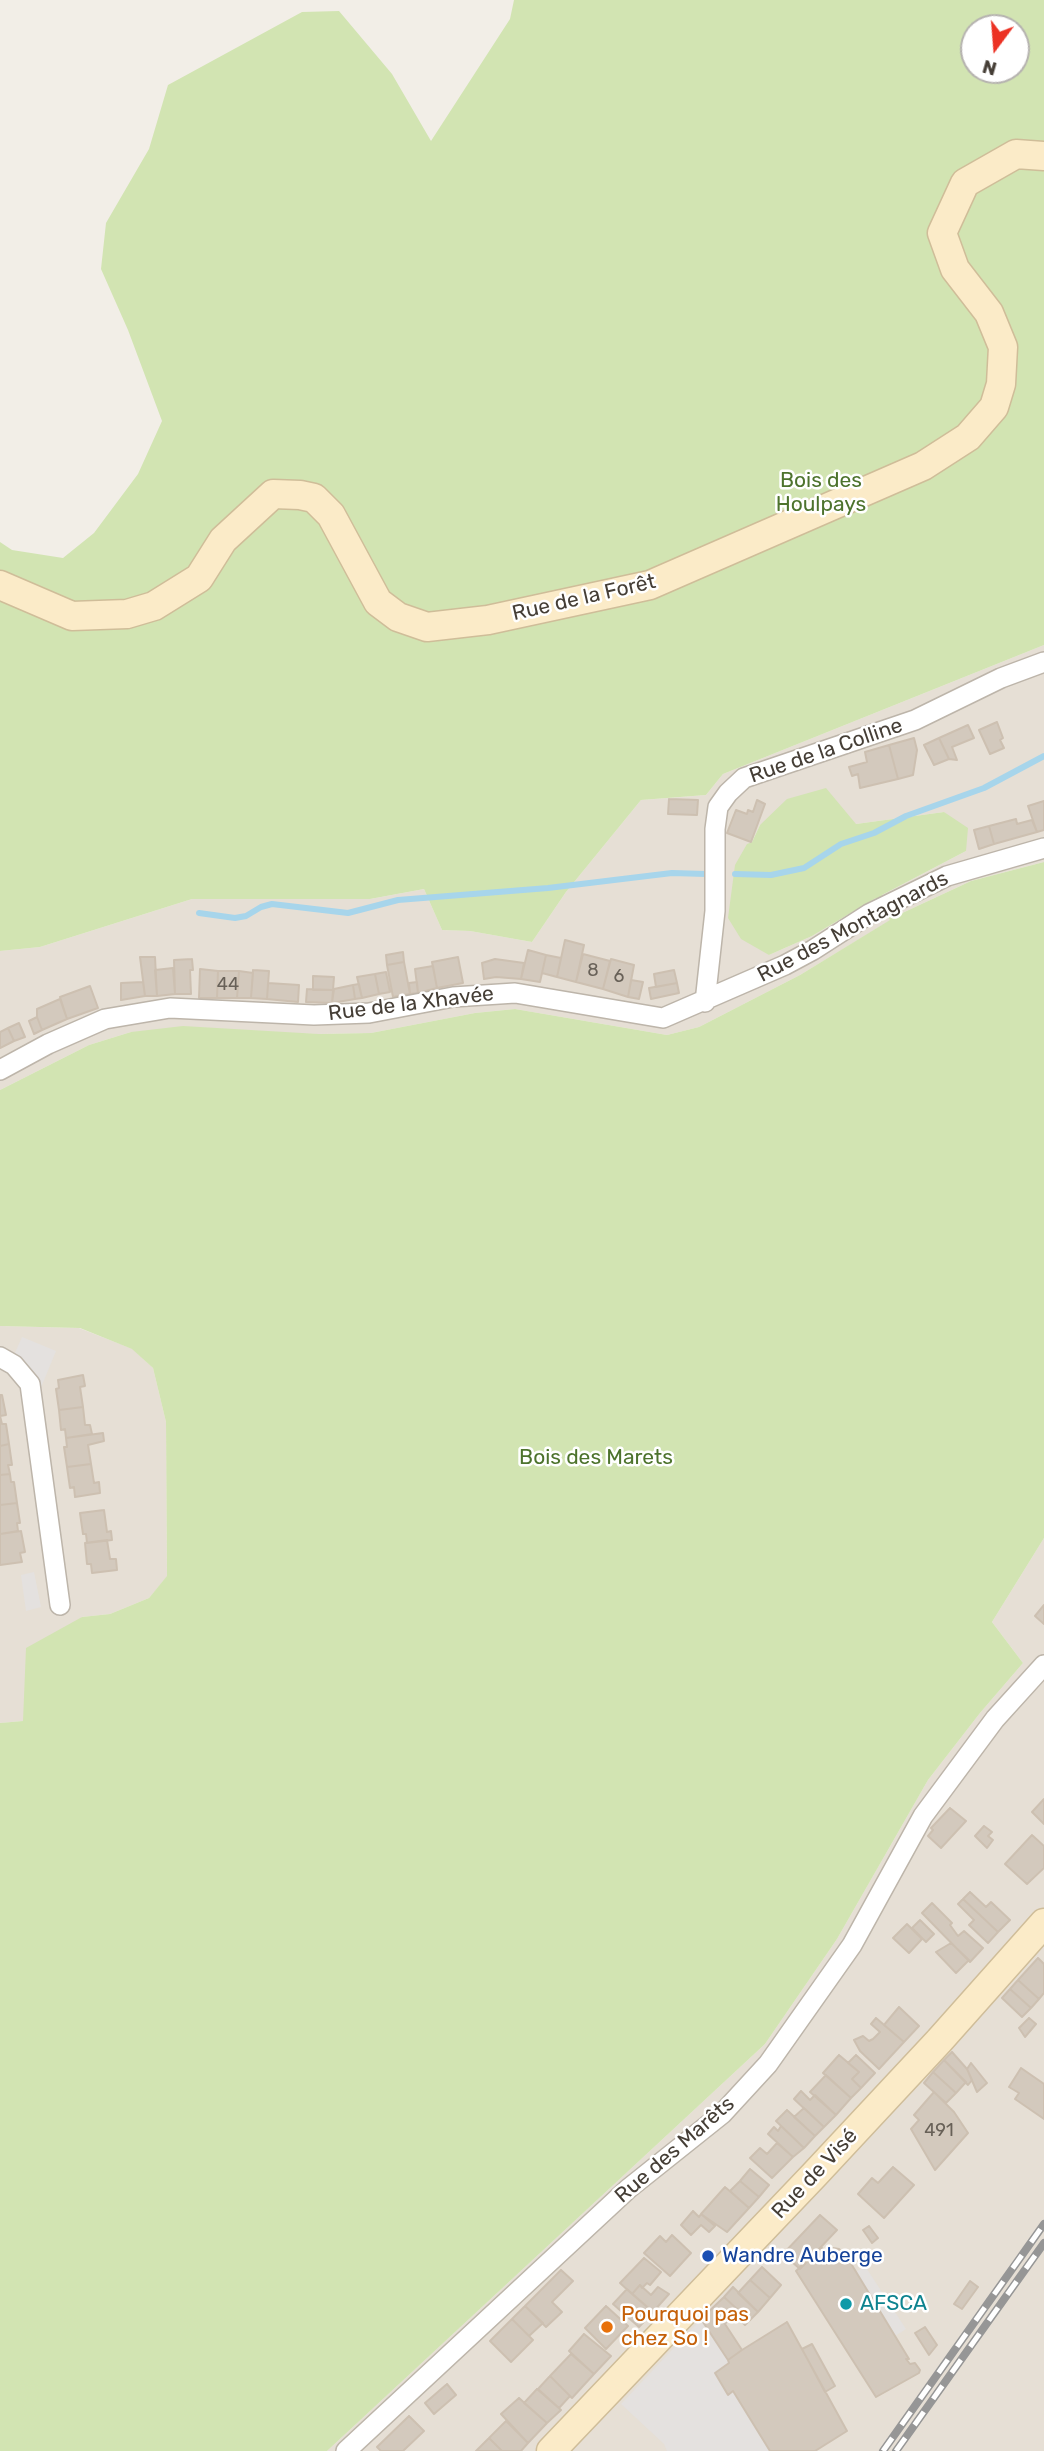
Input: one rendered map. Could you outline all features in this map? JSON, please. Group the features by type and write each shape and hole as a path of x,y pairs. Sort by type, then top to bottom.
{"main road":[{"name":"Rue de la Forêt","path":"0,584 72,616 127,614 155,606 199,578 223,540 273,494 314,498 331,515 378,602 398,617 426,627 488,620 650,585 923,466 968,437 994,407 1001,384 1003,347 989,313 955,269 942,233 965,183 1016,154 1044,156"},
{"name":"Rue de Visé","path":"551,2451 824,2165 1044,1923"}],"street":[{"name":"Rue de la Colline","path":"705,1002 715,911 715,829 718,807 728,793 744,778 915,720 1001,678 1044,662"},
{"name":"Rue des Montagnards","path":"705,1002 794,960 869,914 947,876 1044,848"},
{"name":"Rue de la Xhavée","path":"0,1070 48,1044 105,1019 170,1008 314,1015 369,1013 453,997 515,993 663,1018 705,1002"},
{"path":"0,1357 14,1365 30,1384 60,1605"},
{"name":"Rue des Marêts","path":"346,2451 628,2189 722,2114 768,2064 852,1945 923,1816 995,1719 1044,1665"}],"shaded area":[{"path":"1044,645 1044,862 971,881 898,915 882,895 966,851 944,812 856,824 760,825 752,842 769,955 812,936 876,898 891,920 800,975 699,1027 667,1035 515,1009 475,1013 371,1033 131,1032 89,1045 0,1090 0,951 40,947 192,899 370,899 424,889 442,930 470,931 532,942 566,892 641,800 706,795 723,774"},
{"path":"0,1326 79,1328 133,1349 153,1368 166,1422 167,1577 149,1598 110,1614 82,1617 23,1721 0,1723"},
{"path":"22,1337 56,1351 40,1390 39,1382 31,1369 14,1355"},
{"path":"1044,1538 1044,2451 327,2451 765,2044 837,1939 928,1780 1023,1663 992,1622"},
{"path":"34,1572 41,1607 26,1611 21,1575"},
{"path":"865,2266 906,2329 895,2336 856,2272"},
{"path":"701,2319 729,2363 715,2373 728,2395 733,2391 770,2451 667,2451 664,2444 621,2404"}],"green space":[{"name":"Bois des Houlpays","path":"514,0 1044,0 1044,645 723,774 706,795 641,800 566,892 532,942 470,931 442,930 424,889 370,899 192,899 40,947 0,951 0,542 12,550 63,558 94,533 138,474 162,421 128,330 101,269 106,223 149,149 168,85 302,12 339,11 392,74 431,141 510,19"},
{"name":"Bois des Marets","path":"826,788 856,824 944,812 968,828 966,851 882,895 898,915 971,881 1044,862 1044,1538 992,1622 1023,1663 928,1780 837,1939 765,2044 327,2451 0,2451 0,1723 23,1721 26,1648 82,1617 110,1614 149,1598 167,1576 166,1422 153,1368 132,1349 80,1328 0,1326 0,1090 89,1045 131,1032 183,1026 319,1034 371,1033 475,1013 515,1009 667,1035 699,1027 800,975 890,920 876,898 812,936 769,955 741,939 728,918 735,865 747,844 752,842 760,825 787,799"}],"building":[{"path":"997,722 1004,748 990,754 979,730"},
{"path":"968,725 974,738 952,747 957,760 949,759 939,738"},
{"path":"914,738 917,750 913,775 898,779 889,745"},
{"path":"939,738 949,759 934,765 924,745"},
{"path":"889,745 898,779 860,788 858,774 852,776 849,767 867,762 865,752"},
{"path":"669,799 698,800 697,815 668,814"},
{"path":"757,800 765,804 751,842 727,833 736,810 747,814 748,810 753,812"},
{"path":"1044,801 1044,830 1037,832 1028,806"},
{"path":"1016,819 1017,824 1032,820 1037,832 994,844 989,826"},
{"path":"989,826 994,844 979,849 974,830"},
{"path":"565,940 584,945 576,982 557,977"},
{"path":"528,950 546,955 540,982 521,979"},
{"path":"403,952 404,962 387,965 386,955"},
{"path":"583,954 610,961 603,989 576,982"},
{"path":"546,955 561,958 557,977 542,973"},
{"path":"140,957 155,957 157,996 145,996"},
{"path":"458,957 463,983 437,988 432,962"},
{"path":"192,959 191,994 175,994 174,960"},
{"path":"495,959 524,963 521,979 484,979 482,963"},
{"path":"611,959 634,965 628,997 603,989"},
{"path":"404,962 410,994 393,997 387,965"},
{"path":"433,966 437,988 418,993 415,969"},
{"path":"173,968 175,994 157,996 155,970"},
{"path":"200,969 218,971 217,998 199,998"},
{"path":"253,970 269,971 267,999 251,998"},
{"path":"674,970 677,983 656,987 654,974"},
{"path":"218,971 239,971 237,998 217,998"},
{"path":"239,971 253,973 251,998 237,998"},
{"path":"386,972 390,992 379,994 375,974"},
{"path":"375,974 379,994 362,998 357,977"},
{"path":"313,976 334,977 333,990 313,990"},
{"path":"631,980 643,982 639,999 628,997"},
{"path":"143,982 145,996 121,1000 121,983"},
{"path":"417,982 418,993 410,994 409,983"},
{"path":"268,983 299,985 298,1002 267,999"},
{"path":"677,983 679,993 651,999 649,988"},
{"path":"359,984 362,998 355,999 353,985"},
{"path":"353,985 355,999 332,1003 334,989"},
{"path":"90,986 98,1008 67,1019 60,997"},
{"path":"307,989 333,990 332,1003 306,1002"},
{"path":"60,999 67,1019 42,1030 37,1009"},
{"path":"37,1017 42,1030 34,1034 29,1021"},
{"path":"19,1023 25,1037 14,1041 8,1028"},
{"path":"8,1028 14,1041 0,1048 0,1032"},
{"path":"83,1375 85,1386 80,1387 83,1407 59,1410 56,1389 59,1388 58,1380"},
{"path":"0,1395 6,1415 0,1416"},
{"path":"83,1407 85,1425 90,1425 92,1434 66,1438 65,1429 61,1430 59,1410"},
{"path":"0,1416 2,1424 6,1424 9,1444 0,1446"},
{"path":"103,1433 104,1441 88,1445 91,1464 67,1467 64,1447 67,1447 66,1438"},
{"path":"9,1444 12,1465 8,1465 10,1474 0,1475 0,1446"},
{"path":"91,1464 94,1483 99,1482 100,1493 75,1497 74,1487 70,1488 67,1467"},
{"path":"10,1474 17,1503 0,1505 0,1475"},
{"path":"17,1503 20,1523 17,1523 18,1531 0,1534 0,1505"},
{"path":"104,1510 107,1532 111,1531 112,1540 87,1543 80,1513"},
{"path":"21,1531 25,1552 20,1553 22,1562 0,1565 0,1534"},
{"path":"107,1540 110,1559 116,1559 117,1570 92,1573 91,1564 87,1564 85,1543"},
{"path":"1044,1605 1044,1624 1035,1616"},
{"path":"1044,1799 1044,1824 1032,1812"},
{"path":"950,1808 966,1821 941,1848 928,1836 933,1830 931,1828"},
{"path":"984,1826 992,1832 988,1836 993,1840 987,1848 975,1836"},
{"path":"1032,1835 1044,1846 1044,1868 1027,1884 1005,1864"},
{"path":"970,1892 986,1907 991,1902 1010,1920 998,1932 963,1899"},
{"path":"963,1899 998,1932 988,1943 969,1925 974,1920 958,1904"},
{"path":"932,1903 952,1923 950,1925 958,1936 964,1931 983,1948 970,1962 922,1913"},
{"path":"920,1920 934,1934 926,1942 912,1928"},
{"path":"907,1924 922,1939 909,1953 893,1938"},
{"path":"951,1943 969,1960 956,1973 936,1952"},
{"path":"1038,1958 1044,1964 1044,1993 1039,1999 1018,1980"},
{"path":"1018,1980 1039,1999 1031,2008 1010,1989"},
{"path":"1010,1989 1031,2008 1022,2017 1002,1998"},
{"path":"899,2007 919,2026 904,2042 884,2025"},
{"path":"876,2018 904,2042 879,2069 860,2051 854,2040 863,2036 869,2041 880,2032 871,2024"},
{"path":"1029,2018 1036,2024 1025,2037 1019,2028"},
{"path":"952,2052 967,2069 972,2080 968,2085 944,2060"},
{"path":"839,2055 859,2072 852,2079 861,2088 851,2098 823,2073"},
{"path":"856,2055 875,2073 861,2088 852,2079 859,2072 848,2063"},
{"path":"944,2060 966,2082 956,2093 933,2072"},
{"path":"971,2063 987,2083 977,2092 967,2069"},
{"path":"1021,2068 1044,2084 1044,2119 1015,2099 1019,2093 1009,2087"},
{"path":"933,2072 956,2093 946,2103 924,2083"},
{"path":"826,2075 851,2098 836,2115 810,2092"},
{"path":"801,2091 810,2100 815,2095 836,2115 824,2127 794,2099"},
{"path":"934,2092 954,2112 968,2133 935,2170 911,2129 919,2120 914,2115"},
{"path":"804,2108 824,2127 815,2136 794,2117"},
{"path":"787,2110 815,2136 804,2148 776,2121"},
{"path":"781,2126 804,2148 793,2157 768,2134 774,2127 778,2131"},
{"path":"777,2143 793,2157 772,2178 750,2158 760,2148 767,2154"},
{"path":"893,2167 914,2185 884,2218 858,2194 872,2178 878,2183"},
{"path":"750,2169 769,2185 759,2197 740,2181"},
{"path":"740,2181 759,2197 749,2208 730,2191"},
{"path":"725,2187 749,2208 727,2232 701,2214"},
{"path":"693,2211 715,2226 709,2232 701,2225 691,2235 681,2225"},
{"name":"AFSCA","path":"820,2215 837,2230 800,2269 783,2254"},
{"path":"869,2226 878,2238 872,2243 863,2230"},
{"path":"672,2235 691,2253 670,2276 644,2253 660,2236 666,2242"},
{"name":"AFSCA","path":"821,2247 827,2254 833,2248 839,2249 847,2257 909,2359 906,2359 910,2364 915,2363 920,2370 876,2397 796,2271"},
{"path":"644,2258 661,2272 650,2285 647,2283 642,2288 640,2285 632,2294 620,2283"},
{"path":"762,2267 781,2285 770,2298 750,2280"},
{"path":"561,2270 573,2281 552,2302 562,2312 546,2327 525,2306"},
{"path":"750,2280 770,2298 758,2312 738,2293"},
{"path":"970,2281 978,2287 962,2309 954,2304"},
{"path":"640,2285 651,2295 658,2287 669,2294 653,2312 632,2294"},
{"path":"733,2287 758,2312 745,2325 734,2314 737,2309 724,2297"},
{"path":"627,2289 653,2312 639,2327 613,2304"},
{"path":"724,2297 737,2309 725,2324 742,2350 728,2360 701,2319"},
{"path":"525,2306 543,2323 529,2336 512,2319"},
{"name":"Pourquoi pas chez So !","path":"606,2306 628,2326 606,2349 585,2328"},
{"path":"512,2319 533,2340 511,2362 490,2341"},
{"path":"787,2322 847,2431 815,2451 770,2451 733,2391 728,2395 715,2373 742,2350"},
{"path":"925,2327 937,2345 929,2355 915,2333"},
{"path":"584,2334 611,2356 594,2374 569,2351"},
{"path":"812,2344 835,2386 825,2392 802,2349"},
{"path":"571,2354 594,2374 572,2398 550,2376"},
{"path":"550,2376 570,2396 559,2408 538,2389"},
{"path":"447,2384 456,2395 434,2414 425,2403"},
{"path":"537,2389 561,2410 547,2423 524,2403"},
{"path":"519,2398 547,2423 528,2443 501,2414"},
{"path":"409,2416 424,2431 403,2451 381,2451 377,2447"},
{"path":"506,2421 528,2443 521,2451 502,2451 489,2438"},
{"path":"489,2438 502,2451 476,2451"}],"waterway":[{"path":"735,874 771,875 804,868 841,844 874,833 906,816 984,788 1044,756"},
{"path":"199,913 235,918 272,904 348,913 398,900 548,888 672,873 706,874"}],"railway":[{"path":"883,2451 1044,2224"},
{"path":"896,2451 1044,2243"}],"place":[{"name":"Wandre Auberge","path":"708,2256"},
{"name":"AFSCA","path":"846,2304"},
{"name":"Pourquoi pas chez So !","path":"607,2327"}]}
